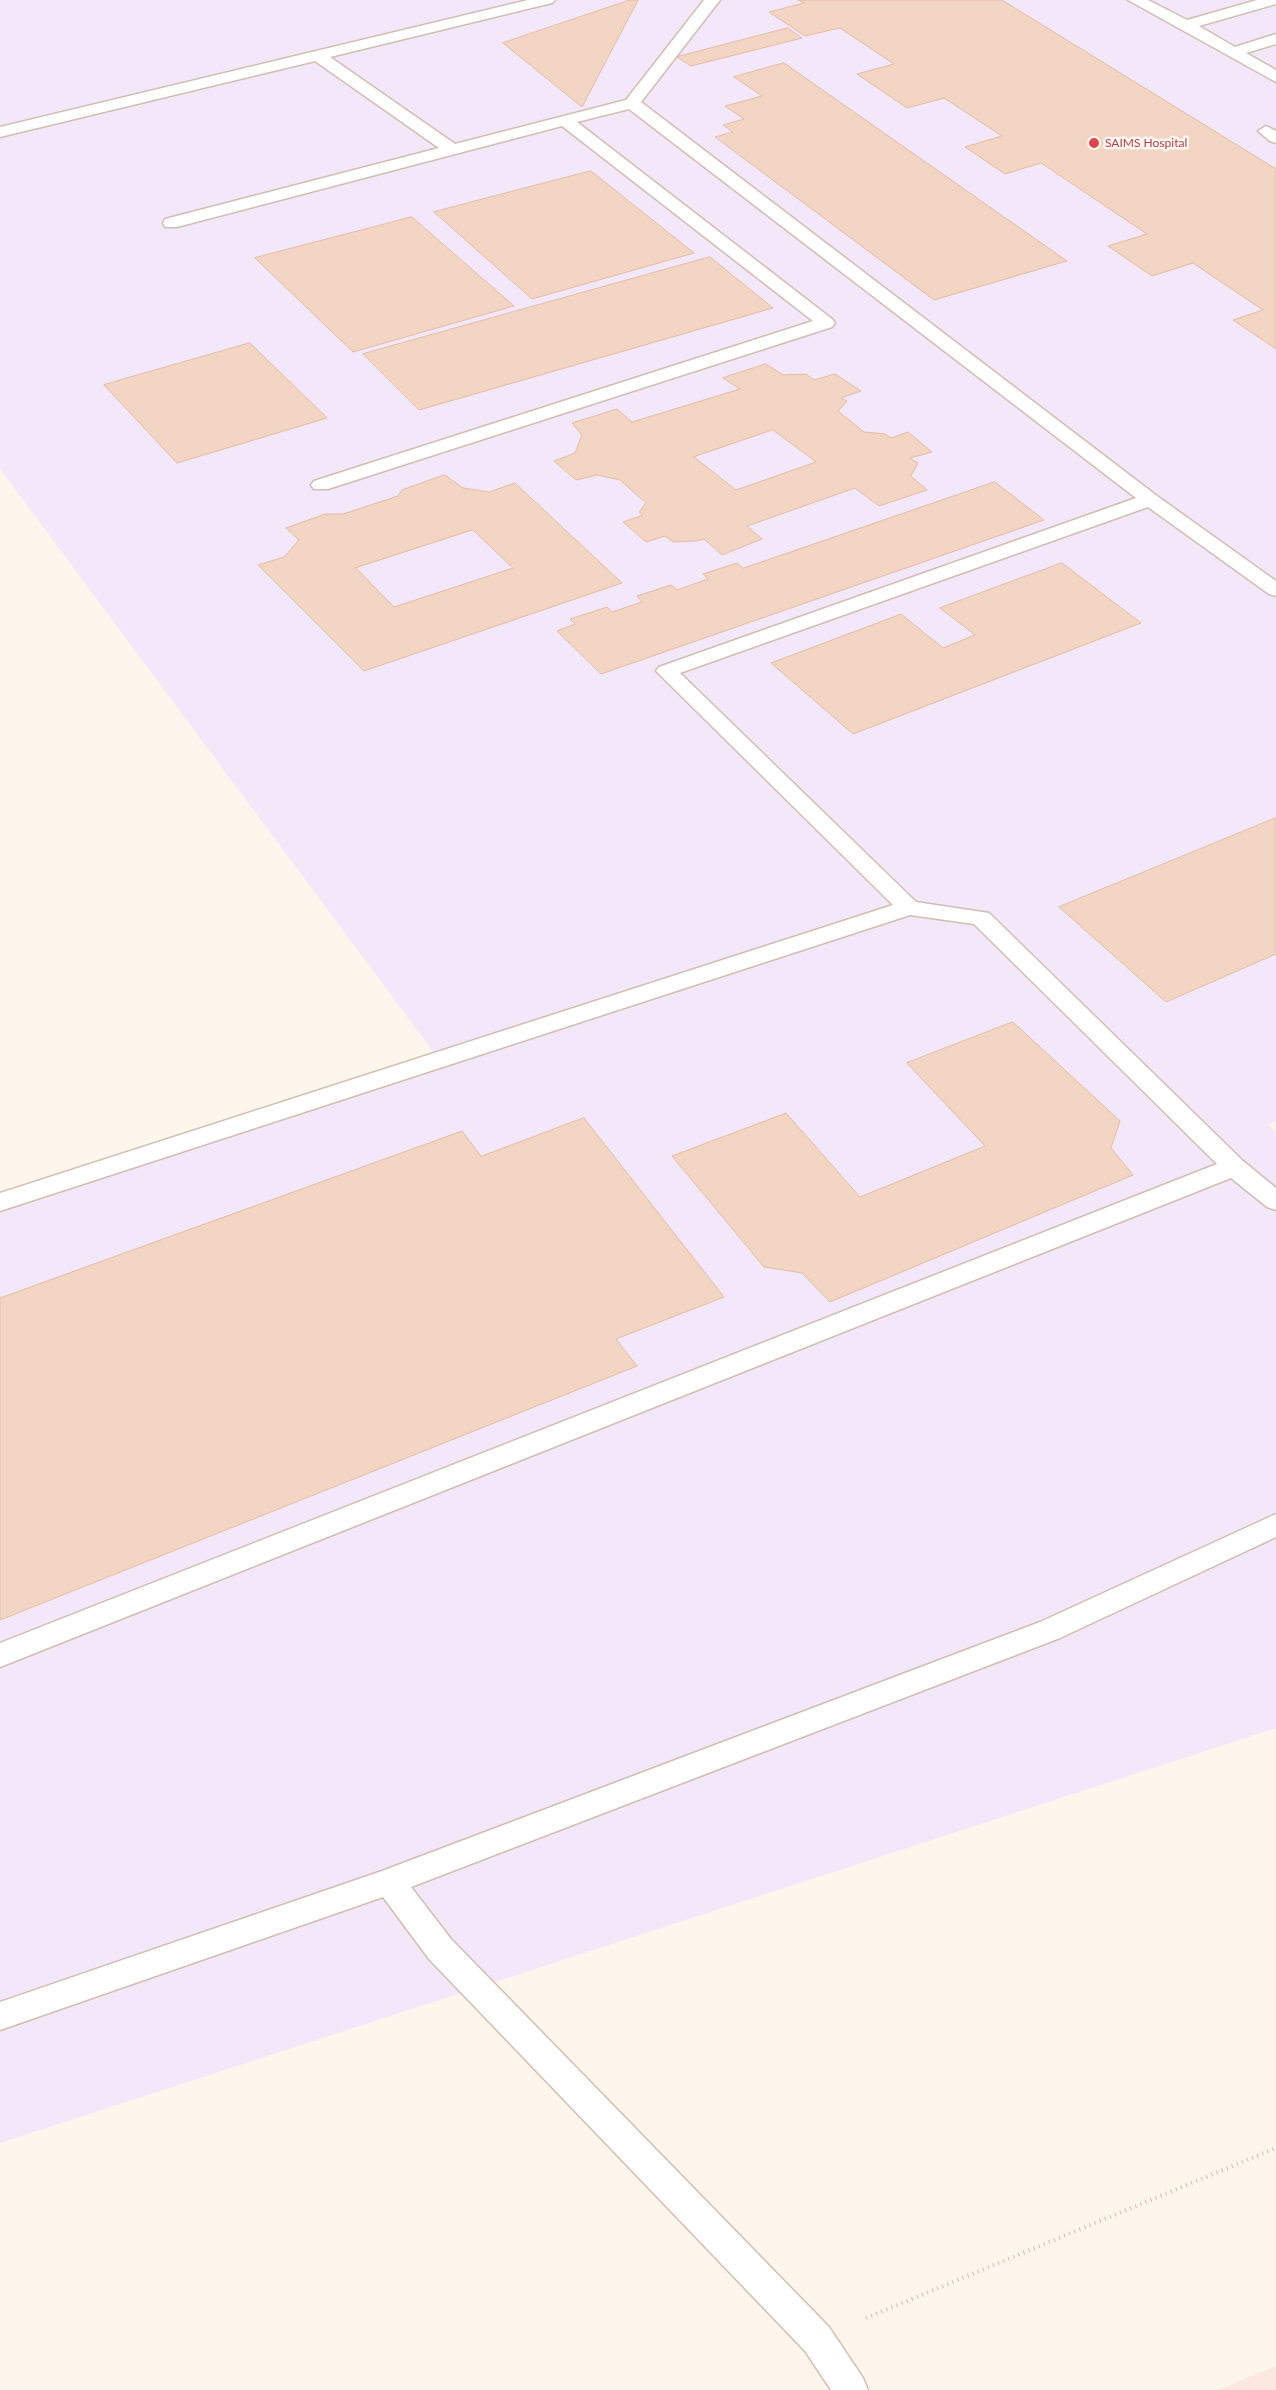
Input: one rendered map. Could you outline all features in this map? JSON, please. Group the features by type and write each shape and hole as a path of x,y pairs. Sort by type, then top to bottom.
{"lane":[{"path":"0,132 547,0"},
{"path":"171,223 632,102 712,0"},
{"path":"1136,0 1186,25 1276,77"},
{"path":"1186,25 1273,0"},
{"path":"1233,52 1276,39"},
{"path":"316,55 451,149"},
{"path":"632,102 1150,500 1276,590"},
{"path":"321,486 826,323 565,121"},
{"path":"909,908 666,671 1150,500"},
{"path":"0,1202 909,908 982,918 1234,1167 1276,1202"},
{"path":"0,1655 1234,1167"},
{"path":"0,2016 389,1882 1050,1630 1276,1525"},
{"path":"389,1882 440,1949 817,2339 851,2390"}],"path":[{"path":"817,2339 1276,2148"}],"shaded area":[{"path":"0,0 1276,0 1276,1121 1268,1124 1276,1132 1276,1728 0,2143 0,1202 443,1065 0,469"},
{"path":"1276,2366 1276,2390 1218,2390"}],"building":[{"path":"630,0 638,0 582,107 503,43"},
{"path":"798,0 1002,0 1276,169 1276,349 1233,320 1263,310 1193,263 1152,276 1108,246 1147,234 1041,163 1005,174 965,147 1002,136 944,98 907,108 857,74 894,64 840,28 805,36 769,12 804,3"},
{"path":"788,28 802,38 691,66 677,57"},
{"path":"784,63 1067,261 934,300 715,137 733,132 723,125 744,119 725,106 762,96 734,77"},
{"path":"591,171 694,253 532,299 434,212"},
{"path":"412,217 514,306 353,352 255,258"},
{"path":"710,257 773,308 419,410 363,354"},
{"path":"250,343 327,418 177,463 104,385"},
{"path":"766,364 783,375 806,374 814,380 835,374 861,391 841,398 847,401 838,411 864,432 885,434 891,438 908,432 932,452 910,458 918,463 911,476 927,490 879,506 855,488 747,526 762,539 722,555 704,539 673,542 665,536 646,542 623,522 643,515 639,512 646,503 620,480 597,475 576,480 554,461 575,453 582,435 572,423 617,409 632,422 740,389 723,378","holes":["773,430 816,462 736,490 694,457"]},
{"path":"445,475 463,488 489,492 515,483 622,583 364,671 258,565 284,557 299,540 286,528 325,514 343,514 398,496 402,490","holes":["473,530 513,568 394,607 356,568"]},
{"path":"995,482 1044,520 601,674 557,631 575,624 570,619 607,607 612,612 642,602 637,596 671,585 677,590 708,579 703,574 737,563 743,568"},
{"path":"1062,563 1141,623 853,734 771,663 901,614 943,648 975,635 940,608"},
{"path":"1276,818 1276,954 1166,1002 1059,907"},
{"path":"1013,1022 1120,1121 1111,1148 1133,1175 830,1302 802,1273 764,1267 672,1156 786,1113 860,1197 985,1146 907,1063"},
{"path":"584,1118 724,1297 616,1339 637,1366 0,1620 0,1298 462,1131 481,1156"}],"place":[{"name":"SAIMS Hospital","path":"1094,143"}]}
